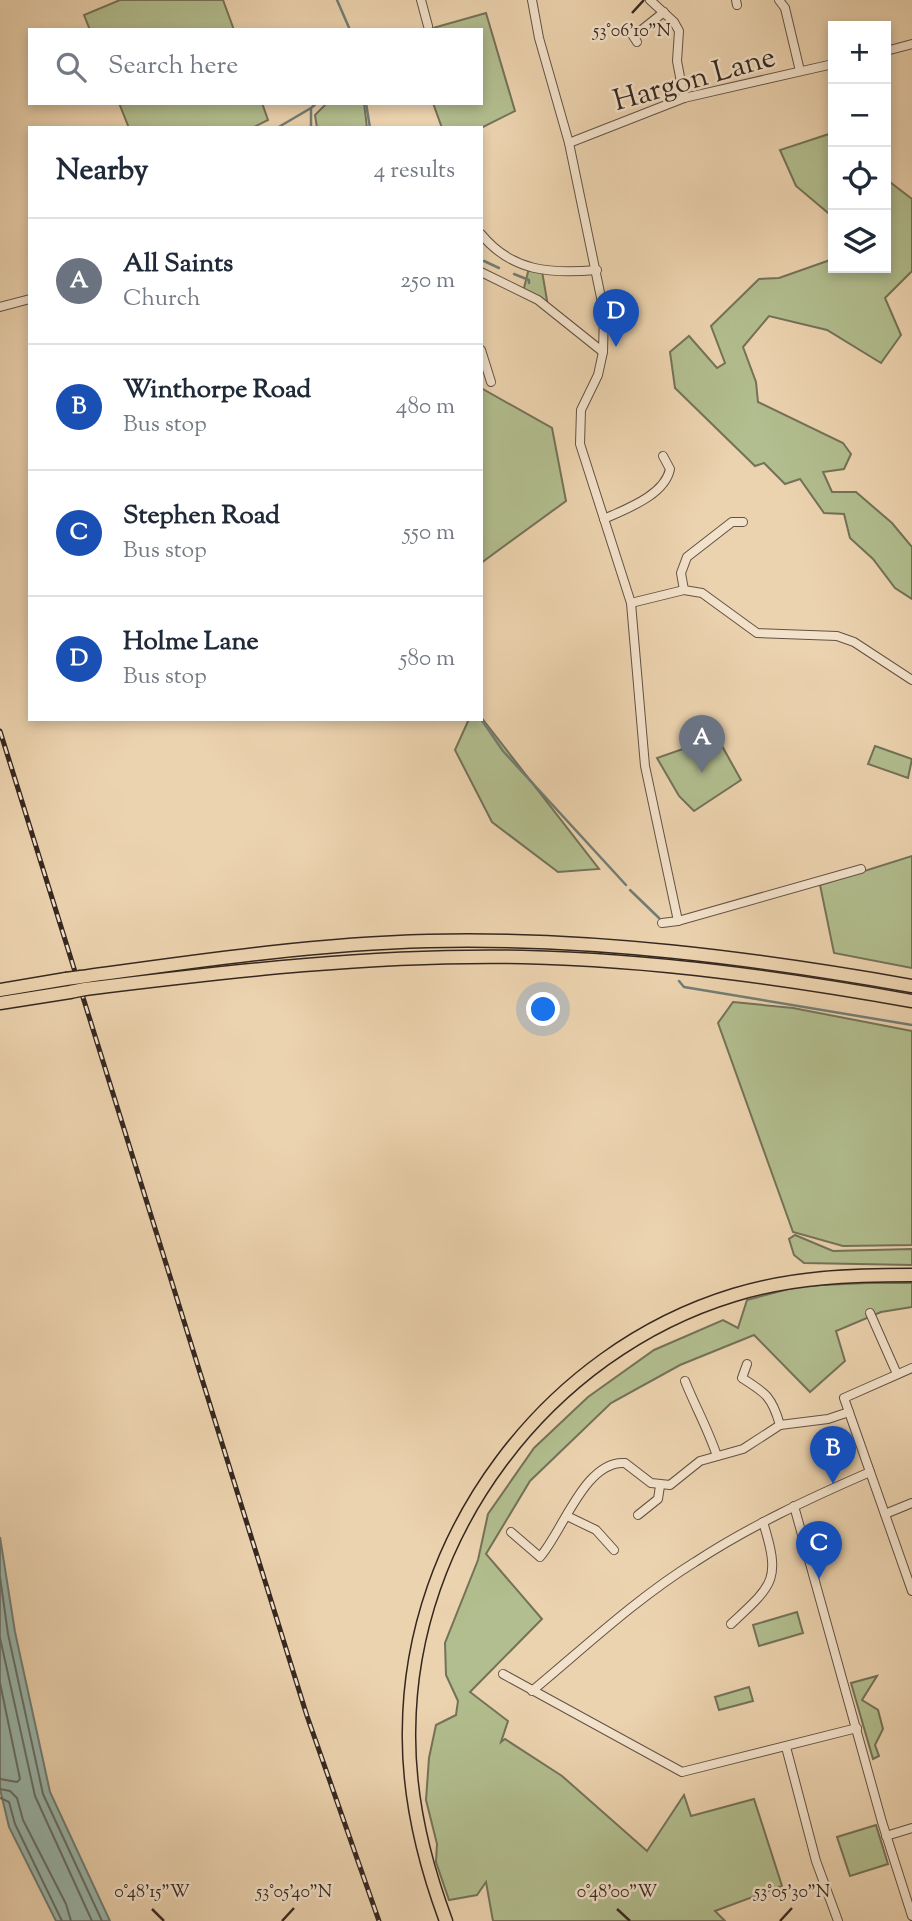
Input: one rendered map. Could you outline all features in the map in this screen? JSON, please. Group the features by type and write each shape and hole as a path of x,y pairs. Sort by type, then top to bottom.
{"highway":[{"path":"0,1003 83,983 353,944 527,942 654,950 803,967 912,986"},
{"path":"83,983 354,960 524,957 630,963 786,979 912,1001"},
{"path":"0,990 68,986"},
{"path":"446,1921 420,1839 412,1795 409,1732 413,1672 433,1592 456,1533 511,1448 537,1417 588,1372 655,1328 702,1307 773,1285 842,1276 912,1275"}],"street":[{"path":"421,0 428,26"},
{"path":"532,0 539,38 569,143 604,312 603,352 598,375 581,410 579,444 631,603 645,766 678,921"},
{"path":"650,0 679,31 677,61 684,97"},
{"path":"779,0 785,8 800,71"},
{"path":"628,28 635,39 664,12"},
{"path":"891,50 912,44"},
{"name":"Hargon Lane","path":"569,143 684,97 828,65"},
{"path":"483,236 509,261 528,268 557,273 597,270"},
{"path":"483,273 538,300 603,352"},
{"path":"0,307 28,300"},
{"path":"483,356 491,382"},
{"path":"604,519 638,503 668,479 670,469 663,456"},
{"path":"684,590 681,573 687,557 732,522 743,522"},
{"path":"631,603 684,590 702,593 757,633 837,636 854,642 912,680"},
{"path":"662,923 678,921 861,869"},
{"path":"870,1313 898,1374"},
{"path":"870,1340 881,1336"},
{"path":"747,1364 742,1378 763,1389 775,1406 780,1425"},
{"path":"912,1368 844,1398 885,1514 907,1562 912,1591"},
{"path":"685,1381 690,1399 708,1429 717,1456"},
{"path":"510,1532 540,1557 587,1484 604,1467 614,1463 628,1465 660,1486 675,1482 693,1465 743,1449 780,1425 828,1419 849,1412"},
{"path":"532,1691 672,1578 763,1522 870,1472"},
{"path":"638,1515 658,1499 660,1486"},
{"path":"885,1514 912,1503"},
{"path":"794,1506 886,1836 912,1916"},
{"path":"567,1516 596,1530 614,1550"},
{"path":"732,1624 760,1599 770,1582 773,1556 763,1522"},
{"path":"503,1674 682,1772 857,1728"},
{"path":"786,1747 816,1861 838,1921"},
{"path":"886,1836 912,1828"}],"green space":[{"path":"120,0 223,0 233,28 89,28 84,15"},
{"path":"486,13 515,111 483,127 441,126 434,105 483,105 483,28 433,28"},
{"path":"120,105 263,105 268,120 256,126 128,126"},
{"path":"325,105 364,105 367,126 317,126 315,115"},
{"path":"828,134 828,213 796,186 780,150"},
{"path":"891,183 912,199 912,271 885,298 901,335 881,363 827,330 769,316 743,347 756,382 758,402 843,443 851,454 844,469 823,472 832,492 856,492 892,523 912,547 912,599 895,588 873,559 850,538 844,514 824,513 800,479 785,484 764,463 755,466 675,388 670,352 689,336 717,368 725,363 711,326 759,279 779,278 828,261 828,273 891,273"},
{"path":"529,268 542,271 548,306 523,292"},
{"path":"483,389 552,428 566,501 483,562"},
{"path":"483,720 599,869 558,872 492,822 455,750 468,721"},
{"path":"717,737 741,780 694,811 679,796 657,758"},
{"path":"875,746 912,759 908,778 868,764"},
{"path":"912,856 912,968 834,953 820,885"},
{"path":"733,1002 793,1008 912,1031 912,1245 843,1246 793,1232 718,1023"},
{"path":"795,1235 833,1251 912,1249 912,1265 804,1263 794,1255 789,1239"},
{"path":"912,1283 912,1307 881,1312 836,1331 845,1361 810,1392 754,1335 680,1365 611,1403 530,1481 486,1554 542,1619 470,1692 508,1721 501,1742 505,1739 562,1776 647,1851 684,1795 691,1816 754,1799 782,1886 715,1911 725,1921 493,1921 486,1882 477,1895 449,1900 436,1862 437,1844 426,1800 429,1758 436,1725 456,1715 458,1701 446,1675 445,1643 478,1560 488,1514 534,1448 588,1397 654,1350 723,1320 738,1328 747,1300 800,1286"},
{"path":"797,1612 803,1633 759,1646 753,1625"},
{"path":"877,1676 862,1700 878,1710 883,1729 875,1745 879,1756 873,1759 851,1683"},
{"path":"749,1687 753,1701 719,1710 715,1697"},
{"path":"876,1825 888,1864 850,1876 837,1837"}],"water":[{"path":"0,1537 15,1632 50,1792 110,1921 56,1921 9,1827 0,1789"}],"waterway":[{"path":"337,0 349,28"},
{"path":"311,126 311,108 315,105"},
{"path":"366,105 370,126"},
{"path":"280,126 311,108"},
{"path":"484,261 499,268"},
{"path":"514,274 529,280 529,283"},
{"path":"482,721 503,751 626,885"},
{"path":"630,890 659,918"},
{"path":"679,981 684,987 912,1025"}],"railway":[{"path":"0,731 307,1716 379,1921"}],"place":[{"name":"Holme Lane","path":"616,347"},
{"name":"All Saints","path":"702,773"},
{"name":"Winthorpe Road","path":"833,1484"},
{"name":"Stephen Road","path":"819,1579"}]}
